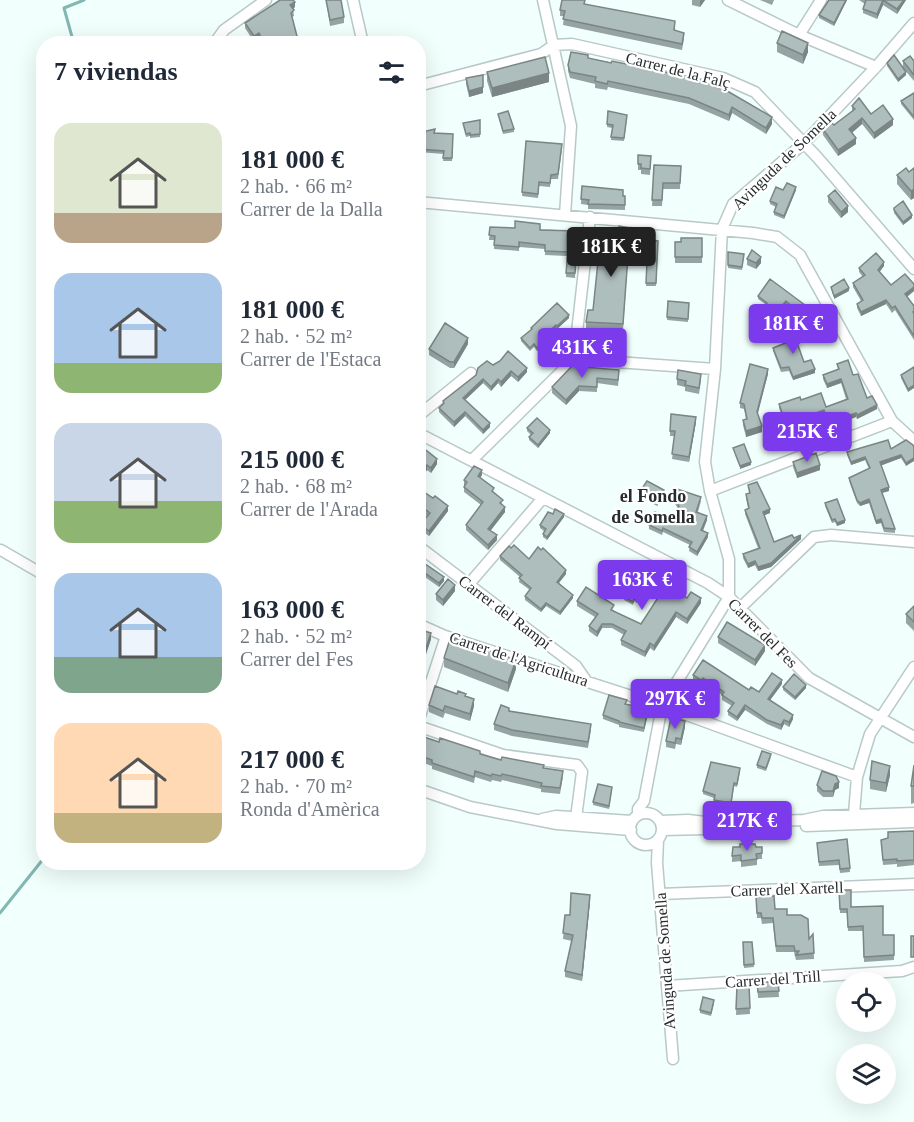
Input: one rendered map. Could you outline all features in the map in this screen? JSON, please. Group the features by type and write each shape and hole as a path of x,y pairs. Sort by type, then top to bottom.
{"street":[{"path":"220,36 266,0"},
{"path":"353,0 361,36"},
{"path":"543,0 571,126 565,215"},
{"path":"799,35 821,0"},
{"path":"734,2 799,35 876,67"},
{"name":"Avinguda de Somella","path":"729,597 729,559 710,491 705,462 715,369 722,229 733,204 804,143 914,23"},
{"name":"Carrer de la Falç","path":"554,45 572,44 723,78 755,92 804,143 914,269"},
{"path":"426,84 541,54 554,45"},
{"path":"426,203 722,229 777,237 800,255 892,421 914,441"},
{"path":"472,460 574,359 590,217"},
{"path":"574,359 715,369"},
{"path":"426,410 471,373"},
{"path":"710,491 892,421"},
{"name":"Carrer del Fes","path":"426,437 708,583 729,597 809,678 914,737"},
{"path":"469,585 543,498"},
{"path":"740,609 814,537 831,535 914,542"},
{"path":"1,550 36,570"},
{"name":"Carrer del Rampí","path":"426,552 576,666 587,682"},
{"path":"729,597 662,706 633,840 638,843 688,820 714,823 804,820 854,814 914,813"},
{"name":"Carrer de l'Agricultura","path":"426,628 445,636 662,706 857,777"},
{"path":"426,697 445,639"},
{"path":"854,814 857,777 870,734 914,667"},
{"path":"426,729 503,755 577,765 582,772 576,818"},
{"path":"426,792 470,807 557,824 638,816"},
{"path":"539,819 556,816 576,818 656,815 658,834"},
{"path":"658,834 914,822"},
{"name":"Avinguda de Somella","path":"658,834 650,852 657,863 673,1059"},
{"name":"Carrer del Xartell","path":"660,894 914,884"},
{"name":"Carrer del Trill","path":"667,986 902,971 914,967"}],"building":[{"path":"280,0 295,2 290,5 294,10 291,13 297,36 260,36 259,33 254,36 245,23"},
{"path":"326,0 341,0 344,17 330,20"},
{"path":"562,0 585,0 584,4 675,21 674,30 684,33 682,44 563,19 565,11 560,10"},
{"path":"829,0 846,0 834,23 819,15"},
{"path":"866,0 883,0 877,14 863,9"},
{"path":"883,0 904,0 897,9"},
{"path":"782,31 808,43 803,55 777,43"},
{"path":"571,52 611,63 612,61 698,79 729,92 772,117 766,128 732,107 729,115 689,98 608,81 607,84 595,81 596,77 570,72 568,65"},
{"path":"894,55 906,72 898,79 887,63"},
{"path":"910,56 914,61 914,75 903,61"},
{"path":"545,57 549,73 492,88 487,72"},
{"path":"483,75 483,87 469,91 466,78"},
{"path":"914,93 914,117 901,101"},
{"path":"859,98 871,114 883,105 893,119 874,133 862,118 849,129 856,138 838,150 823,129 830,121 834,125 855,109 852,106"},
{"path":"508,111 514,129 503,131 498,114"},
{"path":"608,111 627,115 624,138 611,137 613,125 607,124"},
{"path":"480,120 480,134 466,134 463,123"},
{"path":"435,129 434,133 453,134 452,158 443,158 444,151 426,150 426,131"},
{"path":"526,141 562,144 558,174 551,175 550,183 539,182 538,194 522,192"},
{"path":"638,155 651,156 650,169 641,168 641,164 638,164"},
{"path":"654,165 681,166 680,183 663,183 662,200 652,200"},
{"path":"906,168 909,172 914,168 914,189 911,191 897,175"},
{"path":"787,183 796,187 784,216 774,212 777,204 770,201 776,187 783,190"},
{"path":"582,186 623,190 625,205 588,204 589,200 581,199"},
{"path":"835,190 848,206 841,212 828,196"},
{"path":"903,201 912,215 903,222 894,208"},
{"path":"515,221 540,224 540,230 578,231 575,273 566,273 568,252 545,251 545,245 519,242 519,247 494,245 495,236 489,235 490,227 515,228"},
{"path":"619,226 630,228 623,324 586,322 588,310 593,310 601,232 604,233 604,229 618,231"},
{"path":"681,238 702,238 702,257 675,257 675,242 681,242"},
{"path":"648,240 658,241 656,283 646,283"},
{"path":"752,250 761,257 756,263 747,259"},
{"path":"728,252 744,254 742,267 728,265"},
{"path":"876,253 884,262 878,270 891,285 905,274 914,284 914,287 905,294 914,306 914,336 895,306 892,308 886,300 861,312 857,304 863,300 853,283 865,275 859,268"},
{"path":"770,279 809,308 802,316 786,301 771,318 761,309 767,303 758,296"},
{"path":"844,279 849,288 834,296 831,287"},
{"path":"668,301 689,303 688,319 667,317"},
{"path":"557,303 569,315 541,338 544,342 537,348 534,344 530,348 521,338"},
{"path":"445,323 468,338 454,362 450,362 429,349"},
{"path":"801,329 804,337 796,340 804,362 811,360 815,369 793,377 789,367 781,368 773,348 788,342 786,334"},
{"path":"508,351 527,368 518,377 511,371 501,382 498,379 491,387 483,379 463,398 490,423 483,430 465,412 454,422 439,408 444,403 443,401 476,375 478,368 487,361 493,365 500,361"},
{"path":"848,360 853,375 858,374 867,398 872,396 877,405 857,415 856,413 829,423 824,410 786,424 779,404 821,393 826,407 848,399 841,379 827,384 823,375 839,369 837,364"},
{"path":"750,364 768,369 757,412 762,426 746,431 743,420 747,419 744,404 740,403"},
{"path":"572,366 619,370 618,380 597,378 597,387 579,386 566,400 552,387"},
{"path":"914,367 914,385 908,389 901,375"},
{"path":"678,370 701,374 699,388 685,385 686,381 677,379"},
{"path":"671,414 696,417 689,457 672,454 675,431 670,431"},
{"path":"537,418 550,430 538,445 529,437 533,433 527,428"},
{"path":"888,440 891,449 906,440 914,447 914,458 906,463 901,455 880,462 889,487 881,490 895,529 884,528 881,519 876,521 869,499 860,503 857,500 849,478 870,468 865,457 851,462 847,452"},
{"path":"744,444 751,462 740,466 733,448"},
{"path":"426,450 437,459 431,468 426,467"},
{"path":"816,453 820,465 797,473 793,462"},
{"path":"474,466 482,470 478,476 494,488 492,491 503,500 500,503 505,507 488,529 497,535 488,545 466,525 483,502 464,487 467,482 464,480"},
{"path":"647,481 664,490 657,503 639,493"},
{"path":"757,482 770,509 763,512 774,542 792,535 794,538 801,535 771,563 758,567 755,561 748,564 743,554 760,548 745,510 749,508 746,494 750,493 748,485"},
{"path":"677,489 701,497 696,512 707,516 701,530 708,533 697,552 689,547 692,542 663,528 662,531 649,525 655,512 673,520 679,506 674,499"},
{"path":"426,493 433,498 435,496 448,506 429,531 426,529 426,518 430,513 426,510"},
{"path":"837,499 845,520 837,523 835,519 832,520 825,503"},
{"path":"555,509 564,514 547,537 543,534 546,529 540,525 548,512 553,514"},
{"path":"514,545 529,559 538,547 541,550 543,548 566,570 557,582 573,595 560,612 546,603 541,609 525,596 531,588 519,578 522,575 500,556 509,546 511,548"},
{"path":"649,563 664,572 659,581 687,598 691,592 701,598 687,619 676,612 654,646 650,643 645,652 621,640 626,631 612,624 602,624 597,632 589,626 598,614 577,601 586,587 614,605 611,610 641,624 661,593 639,579"},
{"path":"426,565 444,577 439,583 426,574"},
{"path":"448,579 455,585 443,600 436,594"},
{"path":"633,582 643,588 637,600 634,598 633,602 624,597"},
{"path":"914,606 914,622 906,614"},
{"path":"727,622 765,645 755,660 718,637"},
{"path":"426,631 431,633 426,648"},
{"path":"455,638 516,660 508,683 444,658 450,639 454,641"},
{"path":"703,660 749,690 751,687 759,692 772,673 782,680 768,699 793,715 789,722 784,720 781,725 767,720 745,705 737,717 728,711 734,703 722,695 724,692 703,678 701,680 693,675"},
{"path":"794,674 806,685 795,697 783,687"},
{"path":"435,686 457,694 458,691 474,699 470,714 445,706 443,711 429,705"},
{"path":"609,695 627,700 625,704 648,709 644,728 619,722 603,715"},
{"path":"501,705 509,708 509,711 591,724 588,742 512,730 494,724"},
{"path":"671,718 685,721 681,739 676,738 675,743 666,741"},
{"path":"426,738 439,742 440,738 501,760 502,757 563,771 560,788 541,786 542,783 502,774 491,776 475,771 474,777 432,763 432,760 426,758"},
{"path":"762,751 771,754 766,768 757,765"},
{"path":"872,761 890,766 886,783 870,780"},
{"path":"711,762 740,768 737,784 734,783 731,803 714,800 715,795 703,791"},
{"path":"914,765 914,786 911,786"},
{"path":"822,771 836,776 839,782 835,784 833,791 823,791 817,785"},
{"path":"598,784 612,787 609,806 593,802"},
{"path":"914,831 914,860 883,860 881,840 888,838 888,832"},
{"path":"847,839 850,868 840,869 839,860 819,862 817,843"},
{"path":"740,844 755,844 756,847 762,847 762,853 756,854 757,859 741,861 741,855 732,856 733,847 740,847"},
{"path":"839,890 851,890 851,907 883,906 883,935 894,935 894,955 864,957 863,926 848,927 847,909 840,909"},
{"path":"571,893 590,895 582,975 565,971 573,935 563,933 565,915 570,915"},
{"path":"774,896 775,909 787,909 787,915 801,915 808,919 809,939 813,934 814,953 796,955 799,951 795,951 794,946 776,946 773,918 762,918 761,913 757,913 756,897"},
{"path":"911,936 914,936 914,957 911,957"},
{"path":"743,942 752,942 754,964 744,965"},
{"path":"757,982 778,982 779,991 758,992"},
{"path":"749,985 750,1008 736,1009 737,986"},
{"path":"703,997 714,1000 711,1013 700,1010"}],"waterway":[{"path":"72,36 64,8 84,0"},
{"path":"0,913 36,868"}],"district":[{"name":"el Fondo de Somella","path":"653,506"}]}
